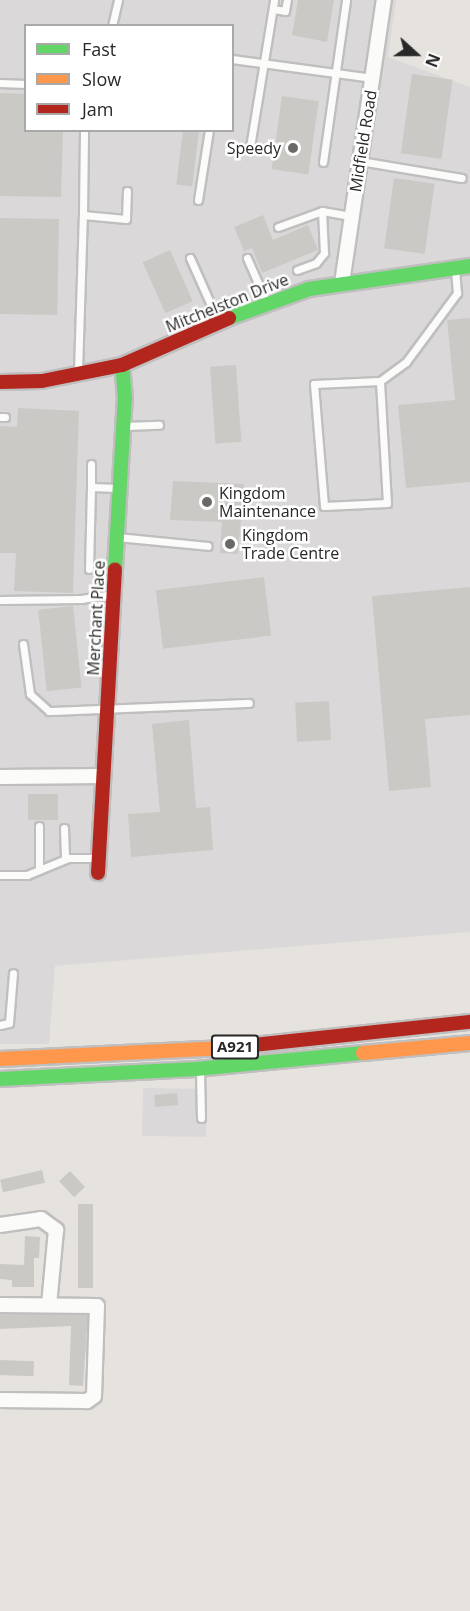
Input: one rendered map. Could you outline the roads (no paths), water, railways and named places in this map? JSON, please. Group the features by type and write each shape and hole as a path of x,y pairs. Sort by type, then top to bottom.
{"street":[{"name":"Midfield Road","path":"342,283 384,0"},
{"name":"Mitchelston Drive","path":"0,382 42,381 122,365 267,303 342,283 470,266"},
{"name":"Merchant Place","path":"98,873 124,426 122,365"},
{"path":"0,777 104,776"},
{"name":"A921","path":"3,1058 238,1047 468,1022"},
{"name":"A921","path":"0,1079 200,1069 470,1043"},
{"path":"0,1225 41,1219 56,1230 49,1305"},
{"path":"0,1305 98,1306 94,1396 87,1401 0,1400"}],"lane":[{"path":"112,24 118,0"},
{"path":"250,147 274,0"},
{"path":"273,9 285,11 287,0"},
{"path":"323,162 333,73 346,0"},
{"path":"234,59 373,78"},
{"path":"0,82 24,84"},
{"path":"78,374 84,132"},
{"path":"198,201 209,132"},
{"path":"360,161 462,178"},
{"path":"83,215 126,219 127,191"},
{"path":"278,227 322,211 351,216"},
{"path":"297,270 316,263 324,253 322,211"},
{"path":"190,258 219,323"},
{"path":"247,258 267,303"},
{"path":"380,381 387,503 324,506 314,384 380,381 406,362 457,293 455,267"},
{"path":"124,426 159,425"},
{"path":"89,569 92,464"},
{"path":"91,487 120,488"},
{"path":"117,537 208,546"},
{"path":"0,600 81,599 114,594"},
{"path":"23,644 30,694 49,711 249,703"},
{"path":"39,826 39,870"},
{"path":"64,828 64,859"},
{"path":"0,875 27,875 64,859 99,858"},
{"path":"0,1025 9,1023 13,973"},
{"path":"200,1069 201,1118"}],"place":[{"name":"Speedy","path":"293,148"},
{"name":"Kingdom Maintenance","path":"207,502"},
{"name":"Kingdom Trade Centre","path":"230,544"}]}
